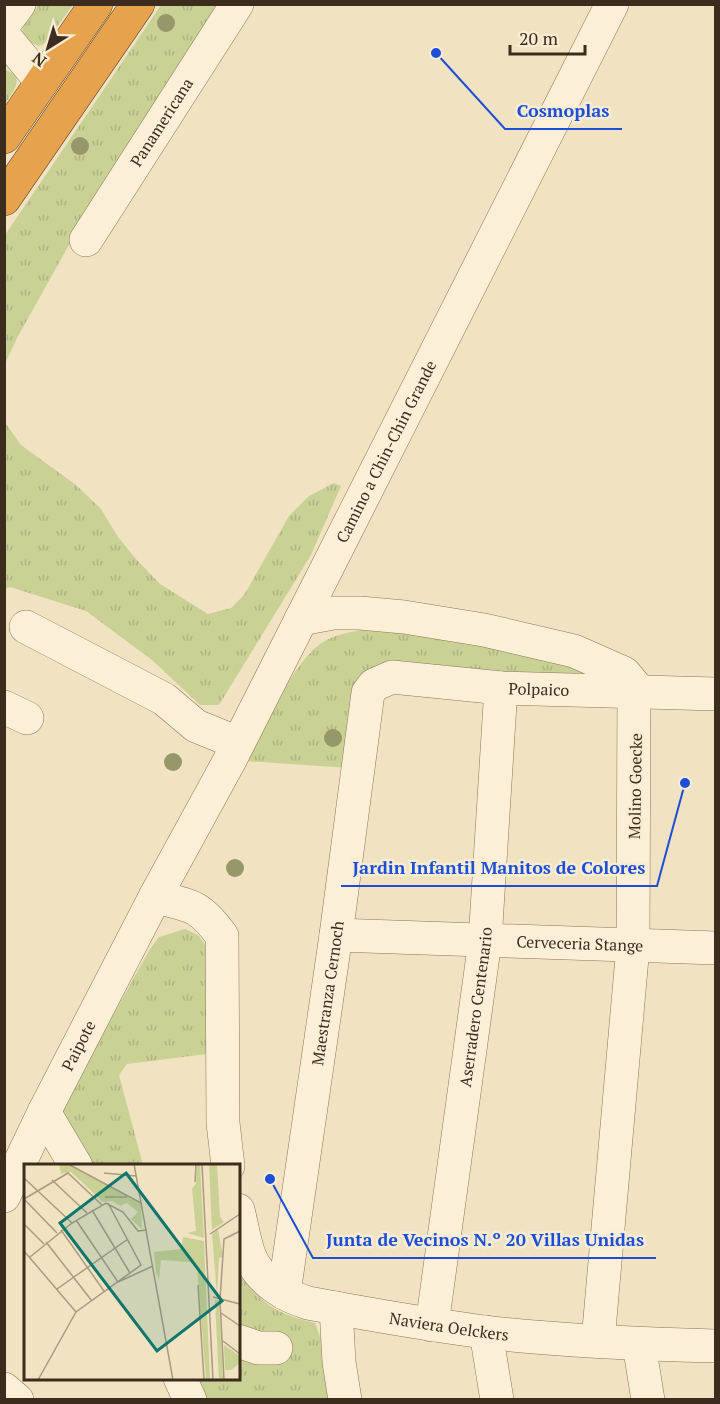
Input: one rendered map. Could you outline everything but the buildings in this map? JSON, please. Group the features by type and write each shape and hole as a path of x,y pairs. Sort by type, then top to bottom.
{"highway":[{"path":"4,137 96,4"},
{"path":"4,199 138,4"}],"street":[{"path":"4,24 19,4"},
{"name":"Panamericana","path":"86,240 237,4"},
{"name":"Camino a Chin-Chin Grande","path":"154,897 238,743 612,4"},
{"path":"4,36 42,82"},
{"path":"301,619 333,613 360,613 404,617 484,630 574,651 624,673 634,685 636,693"},
{"path":"26,627 164,699 196,726 238,743"},
{"name":"Polpaico","path":"368,693 374,685 392,677 501,688 716,694"},
{"name":"Aserradero Centenario","path":"432,1325 485,941 501,688"},
{"name":"Maestranza Cernoch","path":"284,1293 336,935 368,693"},
{"name":"Molino Goecke","path":"598,1341 633,946 636,693"},
{"path":"154,897 196,908 210,919 222,936 223,1123 228,1164"},
{"name":"Paipote","path":"4,1196 13,1154 44,1112 154,897"},
{"name":"Cerveceria Stange","path":"336,935 716,948"},
{"path":"44,1112 75,1164"},
{"name":"Naviera Oelckers","path":"240,1218 250,1257 265,1277 284,1293 308,1303 486,1332 639,1344 716,1346"},
{"path":"336,1308 339,1362 345,1400"},
{"path":"486,1332 497,1400"},
{"path":"240,1342 258,1348 276,1348"},
{"path":"639,1344 648,1400"},
{"path":"181,1380 190,1400"},
{"path":"4,1389 16,1400"}],"green space":[{"path":"38,5 73,5 44,44 39,46 28,42 22,33 23,27"},
{"path":"161,5 221,5 69,245 5,364 5,235"},
{"path":"5,70 12,73 17,80 5,104"},
{"path":"4,421 21,445 76,485 101,509 118,537 160,584 208,614 231,608 244,595 289,516 309,496 334,483 341,486 311,555 219,705 200,705 152,660 86,611 10,587 5,589"},
{"path":"365,629 411,631 567,657 614,680 394,673 349,768 246,761 280,695 302,662 325,641"},
{"path":"185,929 198,935 206,946 207,1054 127,1064 119,1075 143,1164 85,1164 58,1114 150,949 159,937"},
{"path":"240,1271 253,1290 270,1305 290,1316 315,1323 321,1340 329,1399 198,1399 189,1380 240,1380"}],"place":[{"name":"Cosmoplas","path":"436,53"},
{"name":"Jardin Infantil Manitos de Colores","path":"685,783"},
{"name":"Junta de Vecinos N.º 20 Villas Unidas","path":"270,1179"}]}
